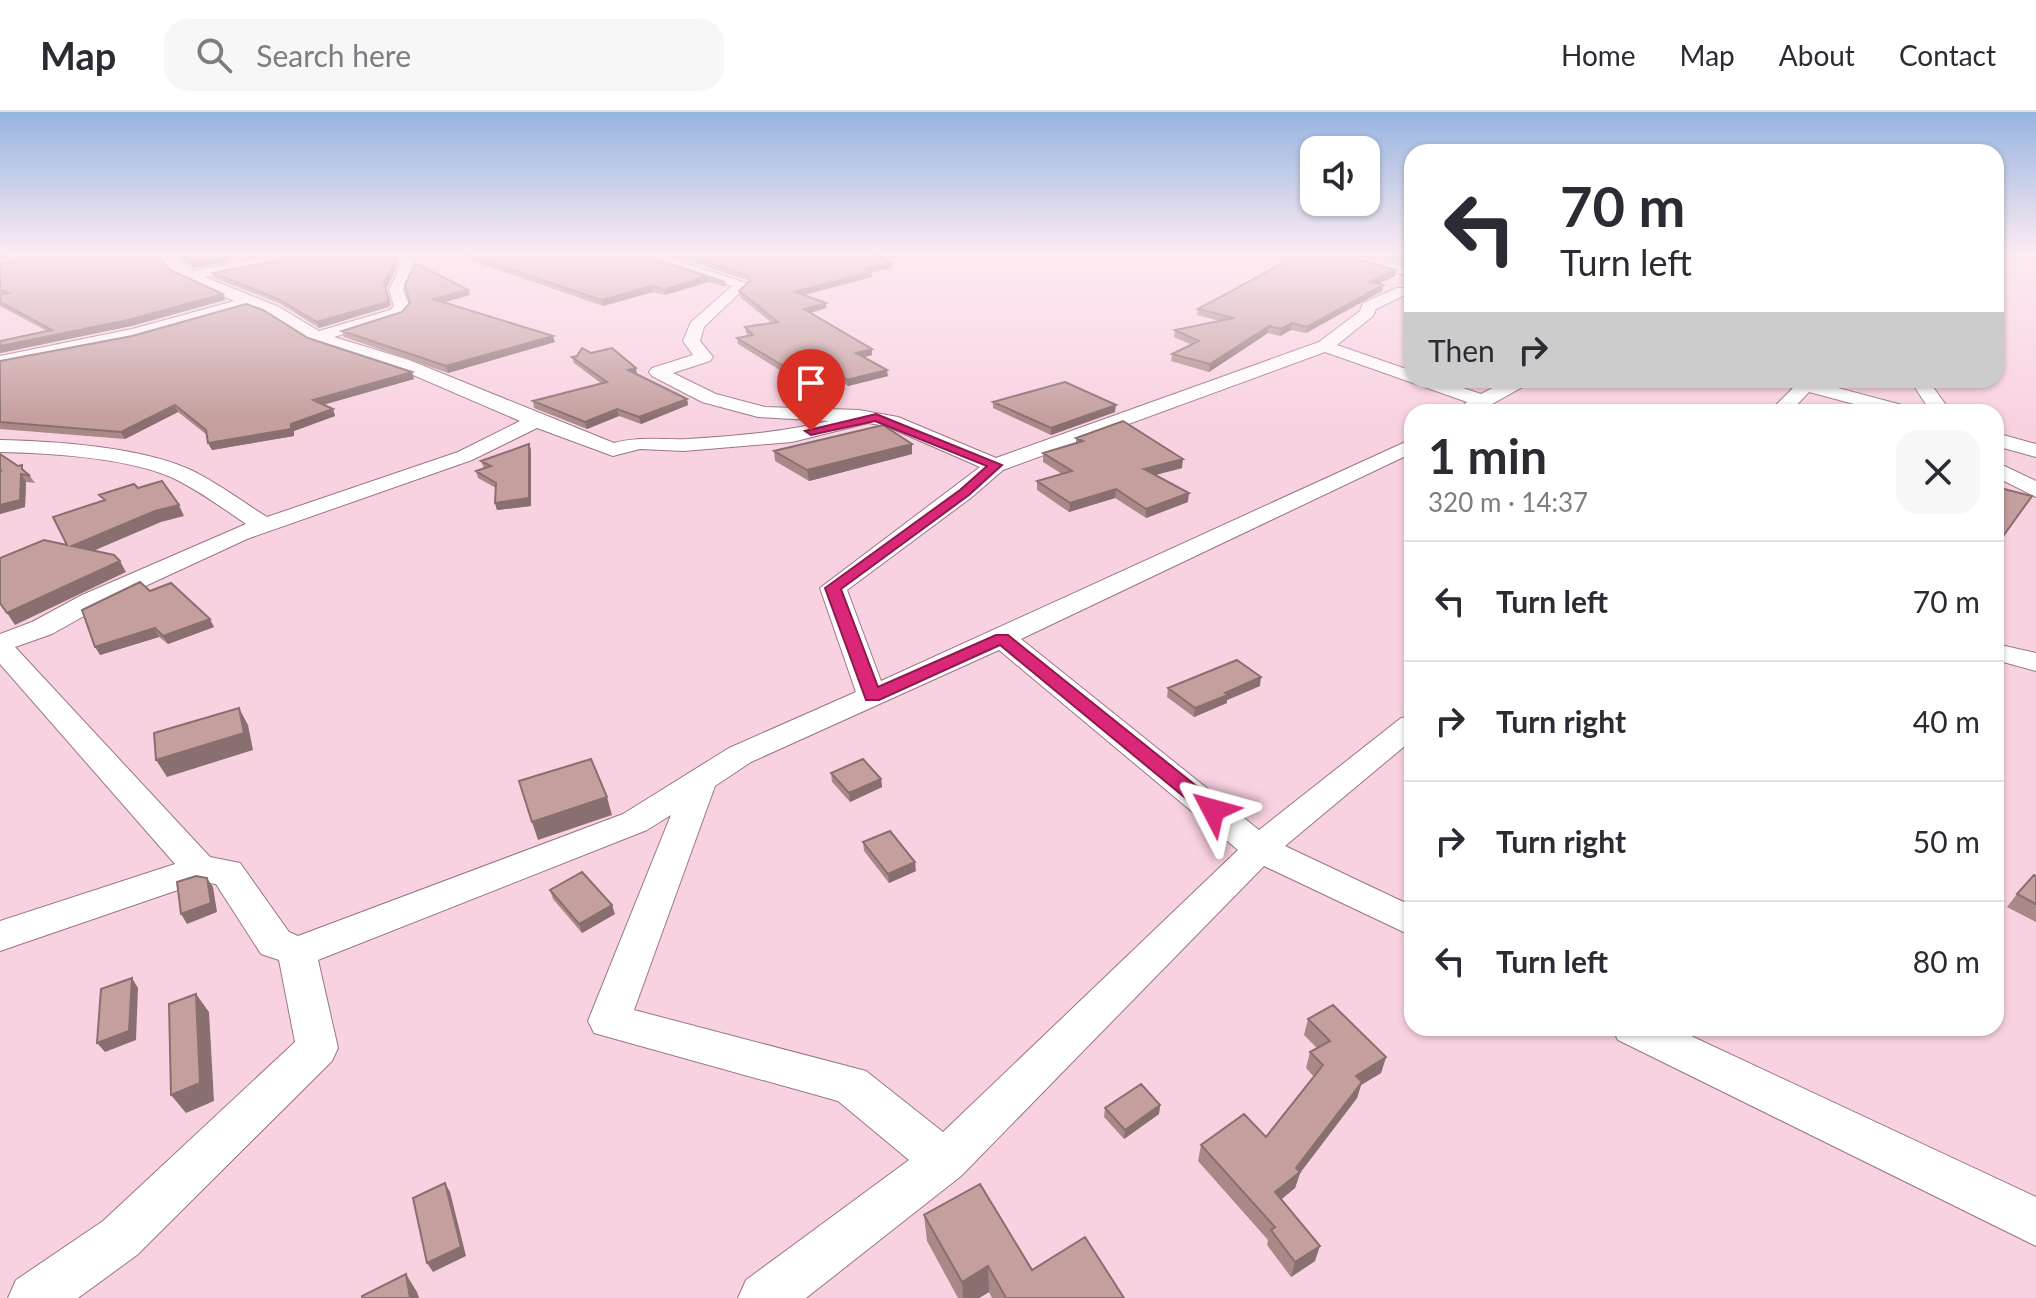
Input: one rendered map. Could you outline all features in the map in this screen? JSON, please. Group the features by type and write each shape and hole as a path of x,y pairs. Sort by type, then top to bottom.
{"street":[{"path":"0,361 134,334 222,309"},
{"path":"271,309 317,337 403,364 613,450 639,443 684,445 792,436 870,417"},
{"path":"317,337 400,309"},
{"path":"714,309 697,325 691,341 704,357 658,372 709,398 765,413 870,417 891,421 995,465"},
{"path":"872,696 833,588 964,492 995,465 1325,346 1368,309"},
{"path":"1325,346 1404,374"},
{"path":"1444,388 1482,401"},
{"path":"1477,404 1507,388"},
{"path":"1797,388 1836,404"},
{"path":"1799,388 1870,404"},
{"path":"200,869 0,645 42,628 91,601 264,525 465,456 536,421"},
{"path":"2004,441 2036,451"},
{"path":"1,446 43,447 156,464 186,476 264,525"},
{"path":"0,936 200,869 227,872 275,943 297,951 326,943 635,822 740,755 1404,453"},
{"path":"2004,472 2036,490"},
{"path":"1002,638 1260,849 1404,918"},
{"path":"2004,654 2036,662"},
{"path":"764,1298 945,1161 1260,849 1297,815 1404,731"},
{"path":"701,780 609,1021 851,1085 945,1161"},
{"path":"34,1298 120,1238 317,1048 297,951"},
{"path":"1650,1036 2036,1222"}],"building":[{"path":"14,309 167,309 0,346 0,341 52,330"},
{"path":"227,309 261,309 308,338 412,372 313,400 333,409 291,424 291,429 208,443 206,430 175,405 121,432 0,422 0,361 132,336"},
{"path":"296,309 361,309 317,322"},
{"path":"404,309 467,309 553,336 446,366 342,331"},
{"path":"762,309 805,309 872,349 856,353 887,370 847,380 822,363 790,370 737,338 753,335 745,327 778,322"},
{"path":"1199,309 1339,309 1307,327 1292,323 1281,329 1269,326 1210,364 1172,354 1199,341 1175,330 1234,318"},
{"path":"582,348 591,353 612,348 636,368 628,370 687,399 639,417 617,409 585,422 533,401 607,382 572,357 577,356"},
{"path":"1065,382 1116,405 1051,428 993,402"},
{"path":"1123,421 1183,459 1144,469 1189,493 1146,509 1116,489 1070,503 1037,481 1072,471 1043,453 1083,441 1076,438"},
{"path":"883,425 912,444 807,470 774,451"},
{"path":"529,444 529,498 495,503 496,483 476,471 491,466 481,461"},
{"path":"0,454 18,466 22,465 30,476 21,474 20,500 0,505 2,471"},
{"path":"162,481 179,505 155,511 72,546 114,555 120,561 7,613 0,603 0,558 44,540 67,545 53,517 105,500 99,495 134,484 138,488"},
{"path":"2004,489 2032,496 2004,535"},
{"path":"140,582 150,591 171,583 210,619 163,636 155,628 95,647 82,610"},
{"path":"1237,660 1261,677 1195,708 1168,688"},
{"path":"239,708 244,733 156,760 154,733"},
{"path":"591,759 607,797 532,822 519,781"},
{"path":"863,759 881,779 849,793 831,773"},
{"path":"890,831 915,862 888,874 863,842"},
{"path":"582,872 612,905 579,924 550,890"},
{"path":"2034,875 2036,877 2036,904 2017,894"},
{"path":"196,876 207,878 211,903 181,914 177,882"},
{"path":"132,978 129,1031 97,1043 101,989"},
{"path":"196,994 200,1083 171,1095 169,1004"},
{"path":"1333,1005 1386,1057 1356,1076 1362,1082 1296,1168 1300,1172 1275,1192 1320,1246 1295,1262 1271,1230 1275,1227 1201,1145 1244,1114 1266,1137 1323,1065 1310,1052 1330,1041 1308,1019"},
{"path":"1141,1084 1160,1105 1125,1130 1105,1108"},
{"path":"445,1183 461,1247 427,1263 413,1198"},
{"path":"980,1184 1032,1270 1085,1237 1124,1298 1006,1298 988,1266 962,1282 924,1215"},
{"path":"406,1274 410,1298 362,1298 362,1296"}],"route":[{"path":"811,431 876,417 995,465 964,492 833,588 872,696 1002,638 1213,810"}]}
